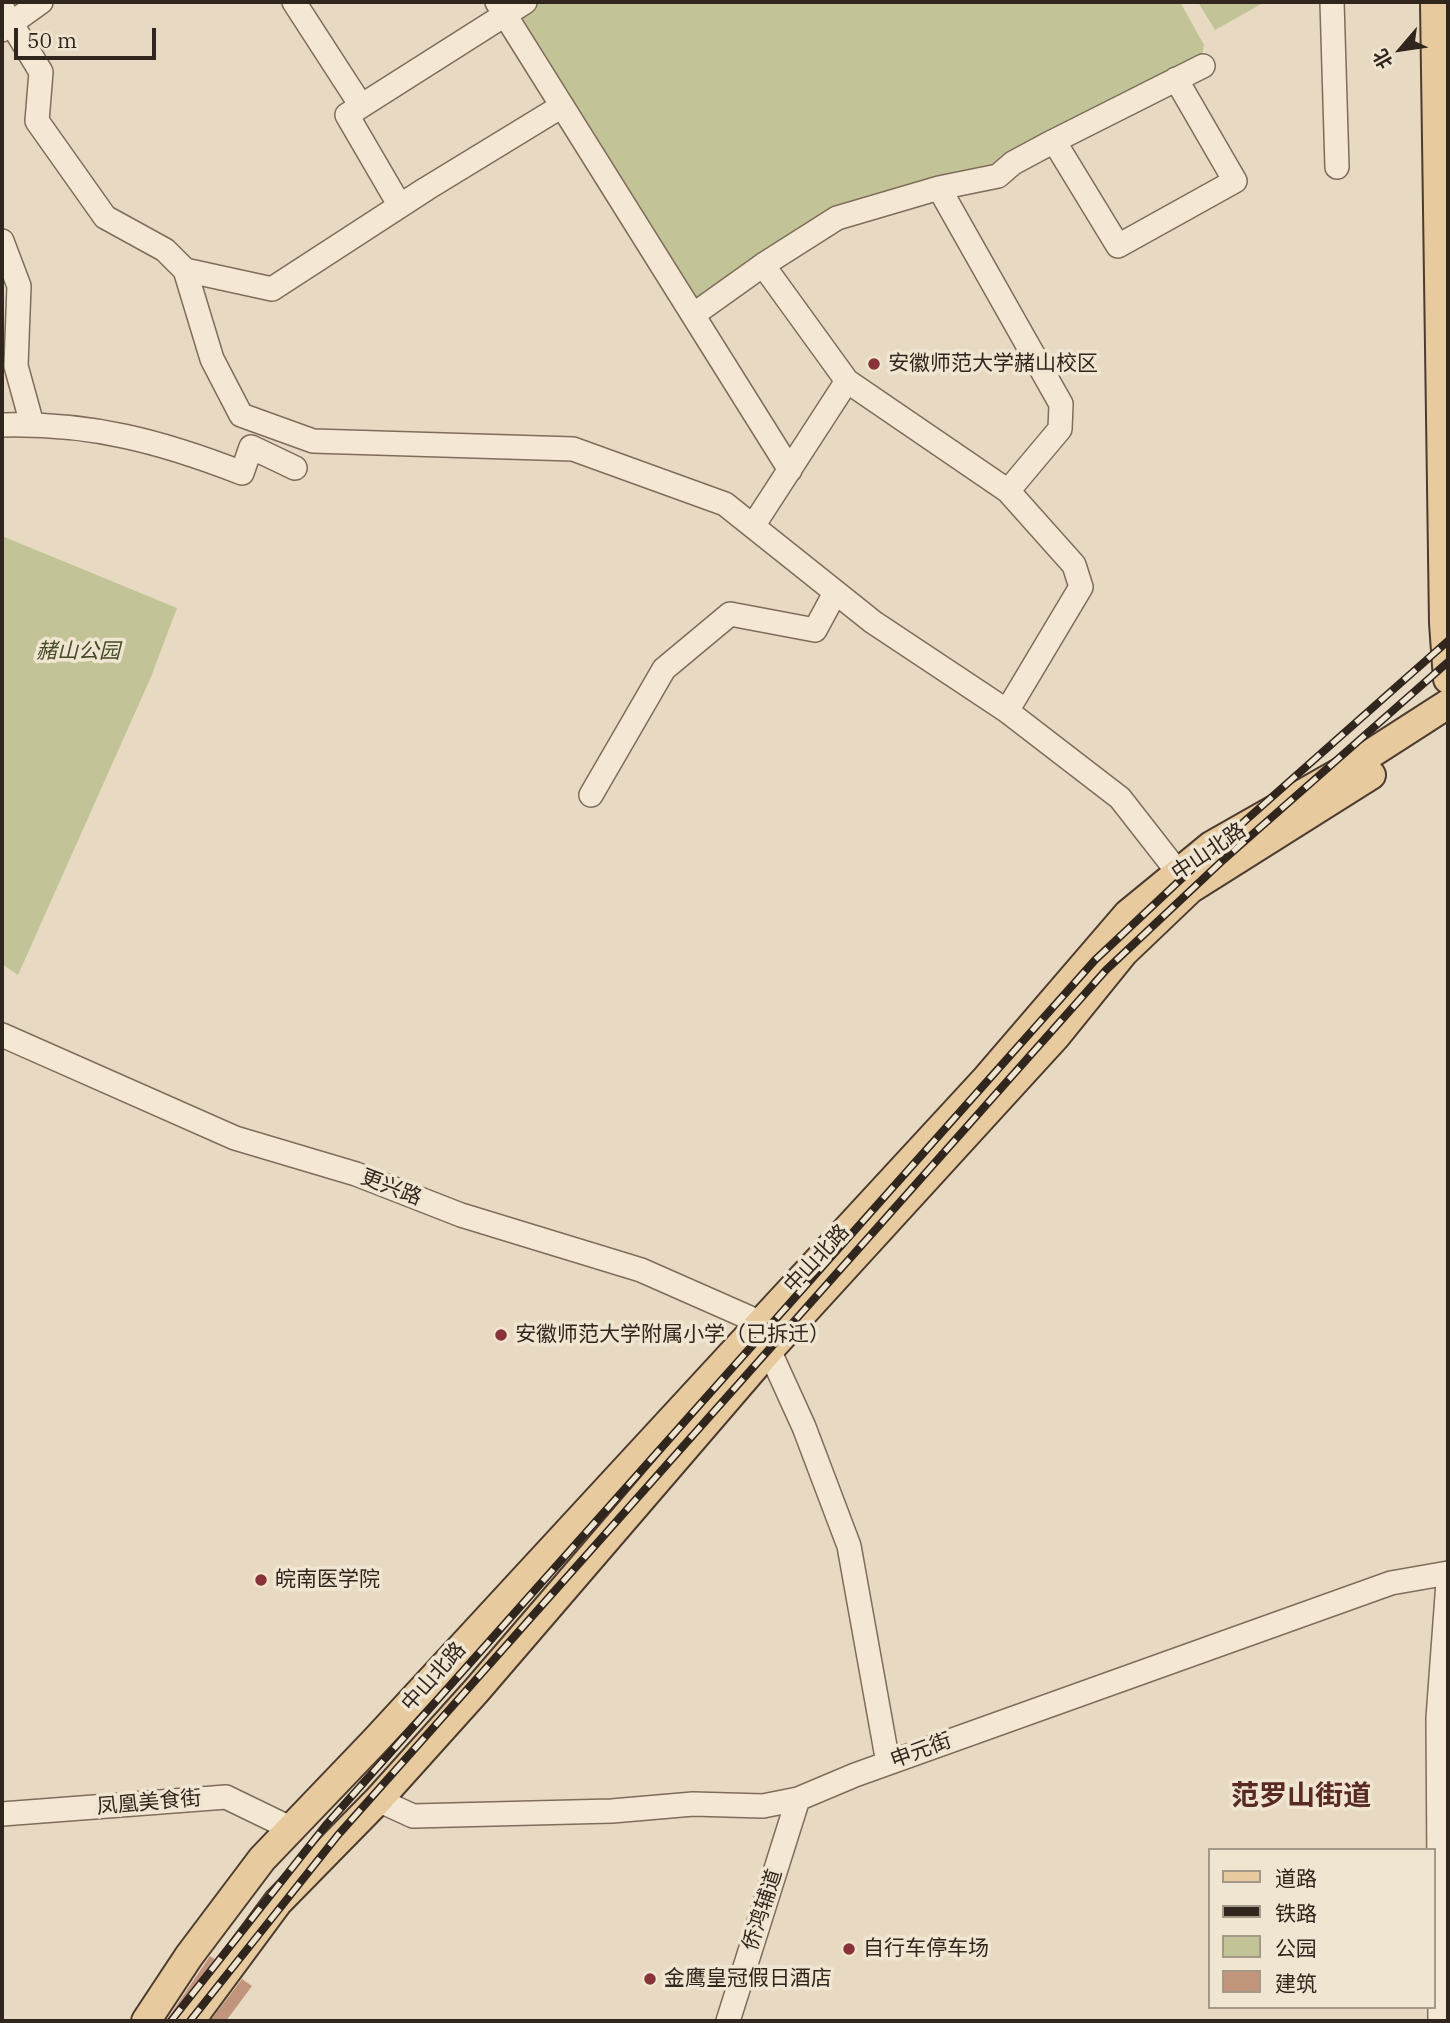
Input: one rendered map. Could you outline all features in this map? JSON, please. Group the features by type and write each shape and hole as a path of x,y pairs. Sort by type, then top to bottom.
{"main road":[{"path":"1435,2 1444,623 1448,679"},
{"name":"中山北路","path":"146,2021 189,1956 290,1828 769,1337 1128,914 1177,871 1211,846 1350,767 1448,704"},
{"path":"190,2021 278,1902 378,1800 552,1604 769,1337 1056,1036 1124,952 1190,889 1448,727"}],"street":[{"path":"41,2 4,20 41,72 37,121 105,217 165,250 185,270 212,359 241,415 313,442 573,449 724,503 873,622 1007,711 1120,798 1177,871"},
{"path":"294,2 360,104"},
{"path":"400,206 347,115 501,8 525,2"},
{"path":"1332,2 1337,167"},
{"path":"501,8 790,470"},
{"path":"693,315 836,218 939,188 998,176 1013,163 1203,66"},
{"path":"1054,141 1118,246 1235,181 1176,79"},
{"path":"185,270 272,289 562,106"},
{"path":"939,188 1061,404 1060,429 1008,491"},
{"path":"2,241 19,286 16,366 32,424"},
{"path":"763,265 847,381 1008,491 1074,565 1081,587 1007,711"},
{"path":"753,526 847,381"},
{"path":"2,425 32,424 94,429 177,447 242,473 251,447 294,474 302,437"},
{"path":"591,795 664,669 730,614 815,630 835,593"},
{"name":"更兴路","path":"2,1035 235,1138 356,1174 461,1215 640,1270 769,1337"},
{"path":"769,1337 849,1546 888,1763"},
{"name":"申元街","path":"378,1800 413,1816 612,1811 693,1804 763,1806 798,1799 888,1763 1391,1583 1448,1573"},
{"path":"1440,2021 1438,1718 1448,1582"},
{"name":"凤凰美食街","path":"2,1815 226,1797 290,1828"},
{"name":"侨鸿辅道","path":"728,2021 798,1799"}],"green space":[{"path":"525,2 1180,2 1204,45 1201,61 1013,163 837,218 693,315 505,14"},
{"path":"1198,2 1265,2 1215,30"},
{"name":"赭山公园","path":"2,536 177,608 151,677 18,975 2,964"}],"building":[{"path":"210,1956 215,1959 177,2011 174,2021 166,2021"},
{"path":"242,1979 252,1986 226,2021 210,2021"}],"railway":[{"path":"171,2021 326,1825 1095,960 1211,851 1448,641"},
{"path":"190,2021 338,1835 1106,970 1221,862 1448,662"}],"place":[{"name":"安徽师范大学赭山校区","path":"874,364"},
{"name":"安徽师范大学附属小学（已拆迁）","path":"501,1335"},
{"name":"皖南医学院","path":"261,1580"},
{"name":"自行车停车场","path":"849,1949"},
{"name":"金鹰皇冠假日酒店","path":"650,1979"}],"district":[{"name":"范罗山街道","path":"1301,1797"}]}
